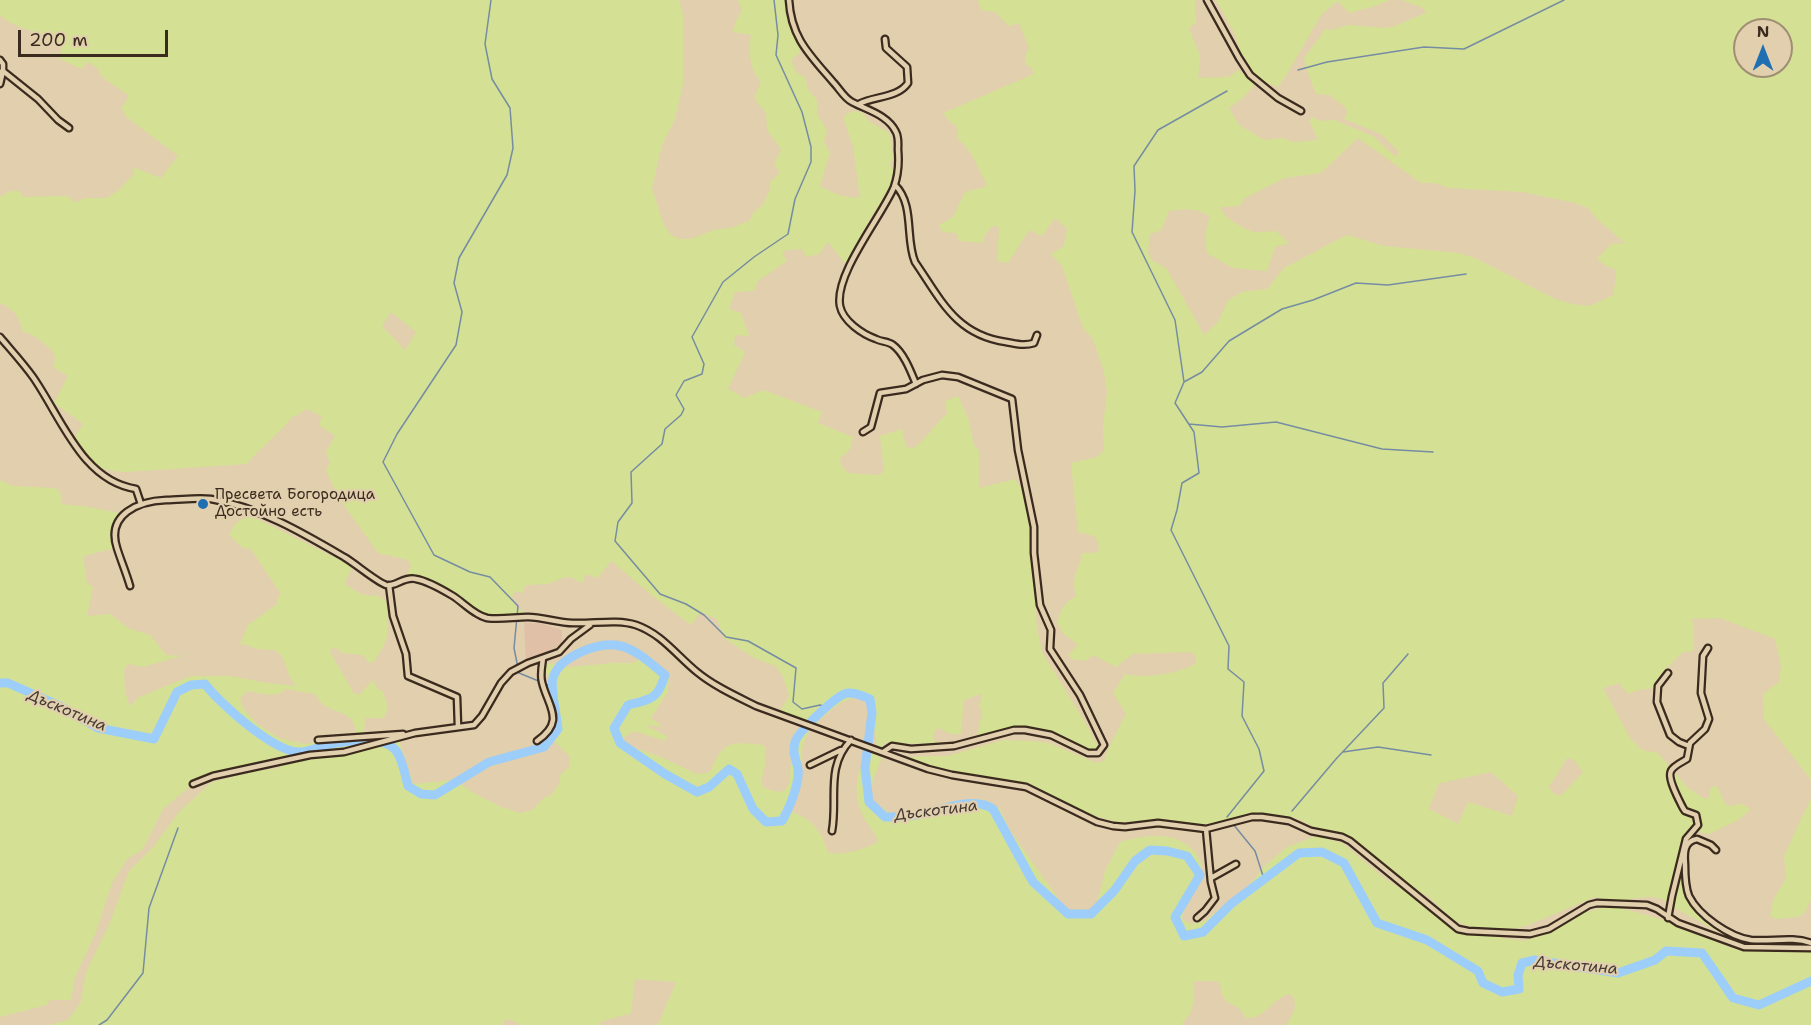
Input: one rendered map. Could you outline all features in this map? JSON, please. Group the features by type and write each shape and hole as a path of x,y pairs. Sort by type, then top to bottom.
{"street":[{"path":"789,0 791,17 801,44 848,99 876,113 888,122 897,134 898,155 895,186 849,268 841,288 840,307 858,329 874,339 893,345 909,368 916,384"},
{"path":"1208,0 1250,75 1278,98 1301,111"},
{"path":"859,104 902,91 908,83 907,67 886,48 885,39"},
{"path":"0,60 2,72 0,84"},
{"path":"2,72 38,99 69,128"},
{"path":"895,186 903,198 915,262 952,316 973,332 997,341 1027,345 1034,343 1037,335"},
{"path":"0,337 34,377 72,440 99,473 113,483 136,489 141,504"},
{"path":"863,432 871,427 880,393 906,389 934,376 951,375 1009,397 1013,402 1018,450 1034,527 1034,553 1040,604 1051,630 1050,649 1080,695 1104,745 1098,753 1088,753 1051,735 1014,730 954,746 926,748 892,746 880,751"},
{"path":"130,586 116,546 115,534 122,515 141,504 159,500 204,499 250,510 292,527 357,564 388,585 393,616 406,654 408,676 457,697 458,727"},
{"path":"388,585 404,579 416,579 452,596 484,617 531,617 570,623 630,624 645,629 659,637 698,673 756,706 928,769 1026,787 1097,822 1125,827 1158,823 1206,829 1252,817 1262,817 1289,820 1311,831 1342,837 1350,841 1458,929 1530,934 1549,929 1589,905 1597,903 1647,905 1678,923 1744,947 1811,948"},
{"path":"570,623 571,639"},
{"path":"318,740 415,733 469,726 479,721 501,683 511,672 559,652 571,639 592,623"},
{"path":"1668,918 1686,839 1698,828 1697,817 1685,811 1671,781 1670,773 1672,768 1688,757 1689,746 1693,739 1705,729 1709,721 1701,693 1703,656 1708,648"},
{"path":"537,741 550,731 553,718 550,702 542,683 543,658"},
{"path":"1668,673 1658,686 1657,702 1670,735 1689,746"},
{"path":"193,784 213,776 310,755 344,752 415,733"},
{"path":"810,765 842,750 851,740"},
{"path":"832,831 835,815 833,780 842,750"},
{"path":"1197,918 1215,897 1206,829"},
{"path":"1716,850 1711,845 1697,839 1691,841 1684,852 1686,885 1690,897 1716,924 1731,934 1750,940 1800,940 1811,943"},
{"path":"1211,878 1236,864"}],"shaded area":[{"path":"524,623 539,623 562,630 562,644 526,663"}],"green space":[{"path":"0,0 679,0 683,15 683,84 675,119 662,145 652,188 663,223 671,235 680,239 691,239 713,230 731,228 749,221 754,212 763,205 770,189 770,182 780,173 774,164 781,149 767,130 766,113 756,101 755,96 761,82 750,60 751,35 733,32 742,11 738,0 786,0 787,21 798,42 800,53 791,60 797,73 806,78 809,90 817,101 817,114 827,130 824,142 830,153 820,186 839,195 860,197 853,147 844,119 845,115 853,111 861,112 870,122 890,133 893,158 890,163 891,168 894,169 890,188 864,229 848,267 828,242 819,254 806,257 802,249 787,250 782,254 787,261 758,281 754,291 735,292 729,309 741,313 749,336 735,335 734,345 745,352 728,389 745,398 763,390 822,412 818,423 853,437 850,449 840,459 841,465 848,473 879,475 884,471 880,436 902,429 906,447 914,448 947,413 945,401 958,396 969,421 974,445 979,450 979,488 1015,479 1022,489 1032,547 1037,627 1042,652 1099,749 1094,756 1063,742 1054,731 1004,731 973,740 977,737 982,712 979,707 981,694 964,700 961,734 950,734 939,728 935,730 933,740 943,744 884,743 884,749 877,746 872,702 867,697 845,701 832,709 815,725 780,711 789,696 783,677 776,666 754,658 724,638 717,619 701,612 691,625 611,561 598,578 585,574 583,582 579,582 565,577 548,584 528,585 521,593 515,591 512,597 516,608 524,611 522,620 487,621 474,615 420,578 405,578 411,566 408,560 378,553 338,497 326,470 330,462 326,452 335,436 319,425 322,416 306,409 293,416 247,464 125,472 107,470 94,464 72,441 83,424 54,403 68,376 53,367 55,357 52,351 36,337 22,331 15,314 0,303 0,197 9,192 19,191 23,197 66,196 70,197 74,203 84,198 107,198 119,190 134,174 133,167 161,178 178,156 124,115 121,109 129,96 101,76 99,70 89,62 81,69 60,59 61,49 55,43 40,34 7,21 0,15","holes":["391,312 416,332 405,350 382,326"]},
{"path":"978,0 1195,0 1196,23 1189,28 1200,56 1198,78 1229,77 1238,70 1256,83 1243,98 1229,108 1239,125 1264,140 1282,138 1294,142 1318,140 1310,122 1311,117 1321,121 1334,120 1373,136 1396,157 1399,152 1381,134 1344,119 1346,108 1330,95 1316,94 1304,58 1324,29 1331,30 1349,25 1384,28 1395,26 1426,13 1423,8 1402,0 1811,0 1811,780 1764,719 1763,694 1779,682 1781,665 1775,639 1720,618 1690,619 1694,624 1694,651 1683,652 1660,675 1654,688 1628,694 1619,683 1603,688 1630,738 1642,750 1658,753 1688,788 1705,799 1709,797 1711,787 1716,786 1728,806 1742,804 1750,809 1737,821 1710,834 1698,832 1686,840 1680,857 1685,890 1708,919 1746,940 1796,941 1807,945 1753,945 1738,942 1665,901 1650,897 1607,901 1595,897 1526,926 1506,930 1467,926 1452,919 1429,897 1399,881 1354,842 1340,834 1314,827 1296,818 1259,814 1208,826 1157,820 1117,822 1071,809 1028,786 937,770 906,757 947,756 1003,740 1049,743 1096,763 1104,761 1126,714 1113,693 1125,674 1141,676 1161,674 1181,670 1196,663 1195,656 1191,652 1133,654 1116,667 1093,655 1085,661 1072,659 1068,655 1078,645 1063,633 1057,622 1066,604 1076,597 1075,578 1082,553 1099,551 1098,541 1094,536 1078,532 1071,463 1097,457 1104,450 1103,426 1107,392 1104,372 1093,339 1083,328 1062,266 1051,254 1064,246 1067,229 1055,218 1042,236 1029,230 1008,263 997,261 999,227 992,226 984,237 983,243 959,241 957,234 942,231 939,225 953,217 965,192 985,187 987,184 971,154 958,139 956,123 953,125 943,113 1034,74 1031,67 1025,64 1025,56 1029,48 1019,23 1009,26 995,12 981,10","holes":["1358,138 1421,183 1435,183 1449,188 1523,192 1588,208 1598,220 1625,243 1611,244 1597,259 1615,269 1613,295 1590,306 1572,304 1555,299 1477,259 1459,253 1384,246 1347,235 1284,268 1267,289 1242,292 1228,300 1218,322 1204,335 1167,269 1152,260 1148,253 1150,234 1161,230 1169,211 1185,209 1200,211 1210,216 1205,234 1207,253 1233,268 1267,271 1275,247 1289,243 1276,231 1257,232 1243,227 1229,218 1220,207 1239,206 1245,198 1285,178 1321,173","1567,758 1574,760 1583,772 1562,795 1554,794 1549,787","1491,772 1518,796 1512,816 1468,802 1458,824 1429,809 1438,785 1441,783"]},
{"path":"1216,0 1390,0 1349,13 1338,1 1321,15 1278,87 1259,80 1249,72 1244,56 1240,54 1237,47 1239,47 1235,34"},
{"path":"0,480 13,486 54,488 60,491 62,504 118,513 120,517 116,529 116,548 83,556 87,583 93,587 87,616 110,614 128,628 150,635 166,655 179,656 198,651 143,667 128,664 124,669 125,693 130,706 139,697 191,676 230,676 297,686 290,677 282,656 274,650 240,644 248,625 277,604 277,599 281,594 251,549 243,548 229,535 236,523 249,515 352,566 345,584 360,593 368,596 377,595 386,601 388,633 373,662 369,663 363,655 342,653 335,647 330,652 354,693 359,695 373,680 377,688 383,692 388,707 384,718 365,718 364,735 357,737 362,741 398,738 413,784 455,780 499,806 520,813 532,810 545,797 550,796 560,783 560,775 569,767 570,757 553,740 558,728 551,695 551,682 542,665 557,663 560,668 633,663 642,657 648,657 669,676 668,692 651,718 661,725 659,727 647,726 667,736 665,741 634,731 623,738 630,746 661,757 697,774 710,772 719,754 729,745 742,743 762,745 765,747 765,765 761,783 767,789 781,792 789,783 792,748 796,734 800,729 809,732 802,752 801,782 798,792 793,801 784,809 813,824 822,836 828,853 854,851 878,842 861,812 857,795 858,777 870,752 882,758 873,780 870,799 894,817 929,814 981,799 992,803 1000,809 1011,832 1065,908 1085,916 1095,913 1105,871 1120,842 1149,836 1169,837 1186,844 1194,851 1201,863 1201,876 1187,903 1182,919 1191,924 1205,921 1249,885 1267,864 1287,847 1316,836 1342,843 1383,877 1433,910 1441,920 1454,929 1466,932 1523,941 1538,937 1575,915 1602,908 1620,908 1664,920 1731,948 1748,951 1811,950 1811,1025 1287,1025 1295,1008 1294,997 1289,994 1283,996 1259,1015 1246,1018 1237,1007 1223,997 1218,981 1193,981 1193,1004 1189,1015 1181,1025 658,1025 676,982 635,979 631,1013 600,1022 599,1025 522,1025 508,1019 500,1025 49,1025 68,1020 81,1002 86,972 109,925 129,871 153,847 179,812 212,782 256,771 280,768 279,765 242,766 215,772 199,779 163,809 143,849 127,859 112,883 96,932 75,977 71,1000 50,1000 46,1005 0,1017","holes":["286,689 315,694 323,704 350,718 356,737 304,744 279,738 256,723 243,708 240,698 248,691 273,695"]},
{"path":"1811,798 1811,899 1805,912 1798,917 1775,919 1770,915 1774,898 1786,879 1784,856"}],"waterway":[{"path":"491,0 485,44 492,79 510,108 513,148 507,175 459,258 454,283 462,312 456,345 397,434 383,462 434,555 470,572 490,577 518,606 514,648 519,673 541,682"},
{"path":"774,0 778,35 776,55 802,112 811,147 811,162 795,199 788,234 723,282 692,337 704,364 702,374 684,381 676,395 684,409 681,415 665,429 662,444 631,472 632,503 618,522 615,541 660,594 686,604 704,615 726,637 748,641 796,668 793,702 802,709 820,705 825,707"},
{"path":"1298,70 1327,62 1424,47 1464,49 1564,0"},
{"path":"1227,91 1158,130 1134,166 1132,232 1175,320 1184,382 1175,403 1194,432 1199,473 1182,483 1171,530 1229,646 1228,669 1244,682 1242,716 1259,749 1264,771 1227,817"},
{"path":"1184,382 1202,372 1229,341 1282,309 1356,283 1388,285 1466,274"},
{"path":"1189,424 1222,427 1276,422 1382,449 1433,452"},
{"name":"Дъскотина","path":"0,683 8,683 58,705 98,728 154,739 177,692 191,685 205,684 249,726 264,737 290,750 304,752 335,743 364,740 391,746 401,760 408,786 421,794 435,795 489,762 544,747 558,729 552,688 557,669 567,660 593,647 616,645 645,658 665,675 657,693 653,697 628,705 614,728 620,743 665,774 697,792 709,787 729,769 737,774 753,809 766,822 782,821 796,788 798,769 794,749 798,737 816,716 839,697 847,693 861,695 870,699 872,713 865,768 869,802 885,817 919,815 974,803 993,809 1033,882 1068,914 1091,914 1114,891 1135,861 1150,850 1167,851 1187,856 1200,875 1175,917 1184,936 1203,932 1231,904 1299,853 1322,852 1344,863 1377,923 1427,940 1478,971 1483,983 1502,992 1519,989 1518,975 1522,963 1535,960 1618,973 1655,960 1666,951 1702,953 1733,998 1759,1005 1811,981"},
{"path":"1292,811 1336,759 1384,708 1383,683 1408,654"},
{"name":"Дъскотина","path":"545,684 553,687"},
{"path":"1343,752 1378,747 1431,755"},
{"path":"1233,824 1255,851 1264,879"},
{"path":"99,1025 107,1020 143,973 149,908 178,828"}],"place":[{"name":"Пресвета Богородица Достойно есть","path":"203,504"}]}
